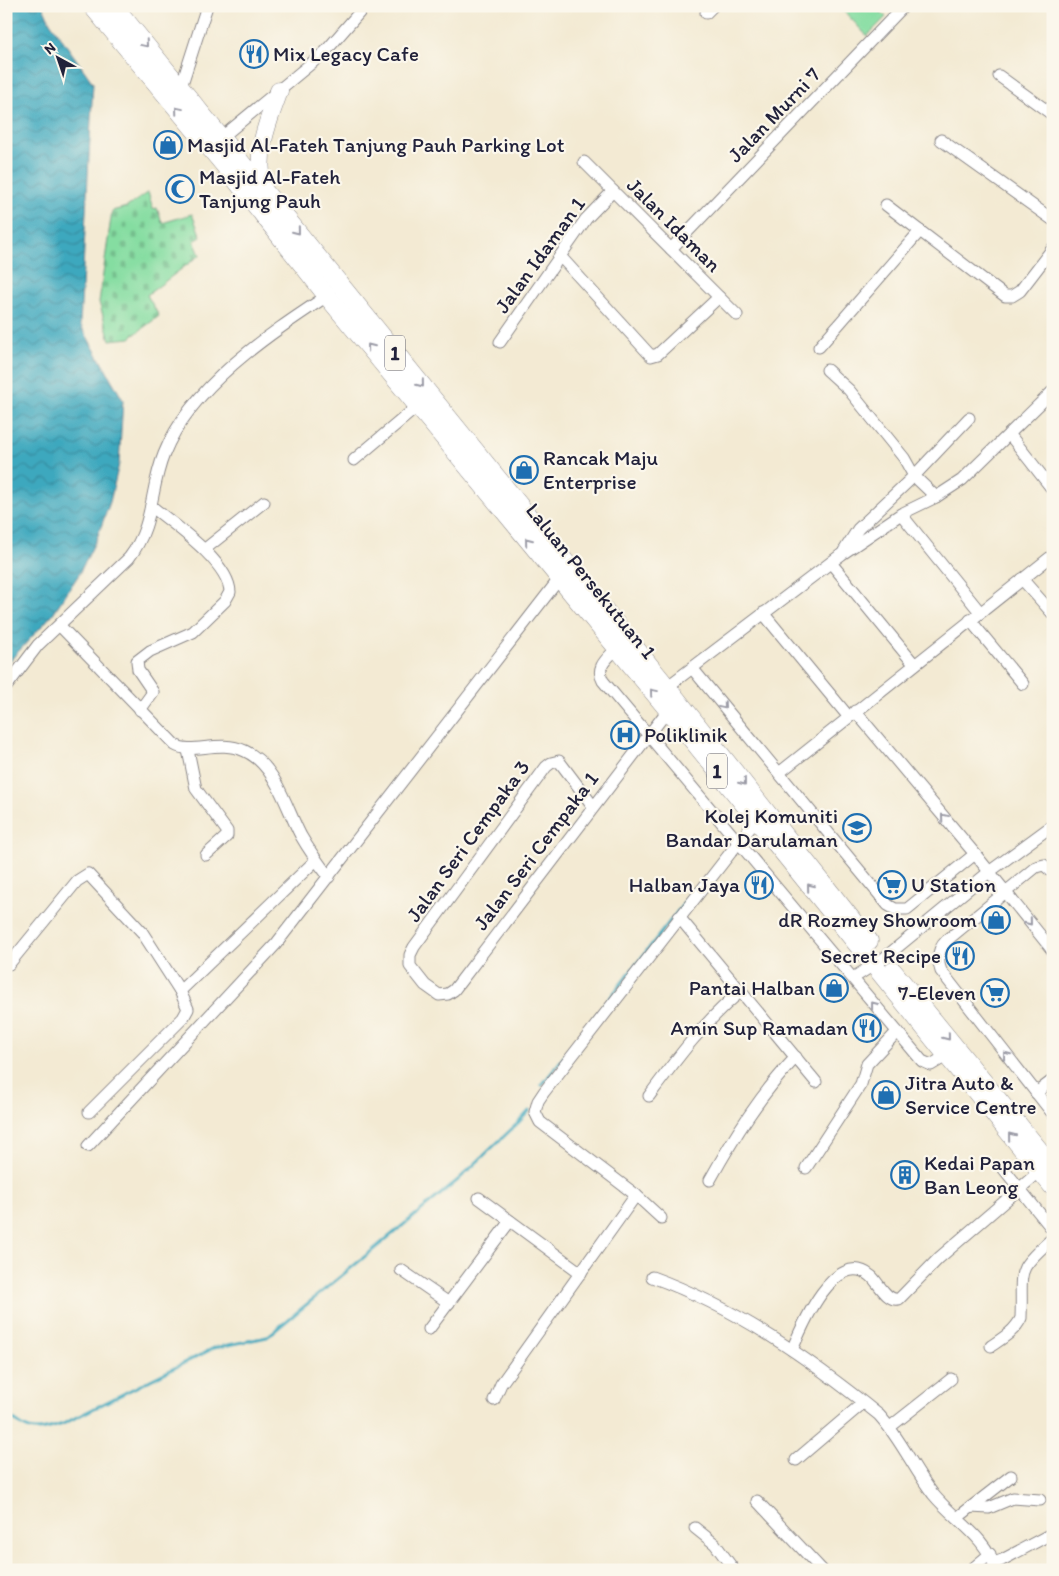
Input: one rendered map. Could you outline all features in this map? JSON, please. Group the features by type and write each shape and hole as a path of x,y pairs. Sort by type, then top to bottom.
{"highway":[{"name":"Laluan Persekutuan 1","path":"92,6 216,143 263,190 564,573 616,649 668,710 756,820 878,962 946,1056 1046,1169"},
{"name":"Laluan Persekutuan 1","path":"115,7 181,87 216,143 327,296 418,406 667,688 878,962 1046,1169 1053,1187"},
{"path":"263,190 259,156 264,131 280,91"}],"street":[{"path":"181,87 207,6"},
{"path":"216,143 325,52 365,6"},
{"name":"Jalan Murni 7","path":"671,249 904,6"},
{"path":"998,76 1053,116"},
{"path":"942,140 1053,220"},
{"name":"Jalan Idaman","path":"584,162 737,315"},
{"name":"Jalan Idaman 1","path":"500,342 586,219 613,191"},
{"path":"886,205 1005,296 1012,296 1020,291 1053,248"},
{"path":"819,347 920,231"},
{"path":"560,256 651,356 658,354 720,297"},
{"path":"6,687 38,646 129,558 143,538 165,453 180,424 192,408 254,346 327,296"},
{"path":"827,370 849,390 904,458 914,476 936,496"},
{"path":"667,688 842,554 901,514 962,480 1052,392"},
{"path":"354,460 418,406"},
{"path":"842,554 858,529 914,476 969,418"},
{"path":"1010,434 1053,490"},
{"path":"204,549 264,502"},
{"path":"140,710 154,692 138,670 137,661 150,650 193,632 228,596 229,587 226,579 204,549 151,506"},
{"path":"901,514 980,612"},
{"path":"778,773 1053,554"},
{"path":"831,563 914,664"},
{"path":"88,1146 276,944 564,573"},
{"path":"1022,579 1053,614"},
{"path":"763,613 975,854 1053,951"},
{"path":"970,620 1023,684"},
{"path":"60,626 171,742 188,750 217,745 234,746 257,759 273,779 299,832 329,877"},
{"path":"616,649 601,665 600,676 648,736 740,842 896,1033 924,1063 934,1064 946,1056"},
{"path":"692,668 888,905 895,909 906,909 975,854"},
{"name":"Jalan Seri Cempaka 1","path":"454,990 668,710"},
{"path":"188,750 196,789 227,831 223,840 206,855"},
{"name":"Jalan Seri Cempaka 3","path":"454,990 448,994 439,995 425,985 410,966 410,954 551,763 558,761 563,765 593,806"},
{"path":"661,1218 636,1195 540,1122 535,1112 538,1101 544,1092 756,820"},
{"path":"853,978 878,962 989,872 1053,825"},
{"path":"180,991 316,860"},
{"path":"1053,873 1044,865 1036,867 941,946 938,964 941,971 1053,1114"},
{"path":"9,964 78,881 88,874 142,932 180,991 188,1006 183,1018 90,1112"},
{"path":"679,918 816,1082"},
{"path":"649,1096 697,1032 716,1012 741,991"},
{"path":"806,1168 861,1084 867,1064 896,1033"},
{"path":"710,1180 748,1114 773,1081 796,1057"},
{"path":"1036,1094 1053,1080"},
{"path":"1003,1168 1053,1230"},
{"path":"792,1350 814,1304 838,1275 855,1269 864,1272 872,1277 890,1298 899,1299 939,1258 1019,1189 1046,1169"},
{"path":"494,1400 501,1384 636,1195"},
{"path":"479,1198 581,1273"},
{"path":"429,1329 510,1221"},
{"path":"991,1346 1013,1330 1019,1323 1021,1312 1021,1275 1028,1261 1053,1238"},
{"path":"401,1270 449,1303"},
{"path":"652,1277 688,1290 729,1311 792,1350 863,1402 890,1427 934,1495 974,1534 993,1562"},
{"path":"890,1427 951,1379"},
{"path":"796,1460 863,1402"},
{"path":"957,1518 1011,1476"},
{"path":"971,1507 989,1508 1013,1498 1040,1500"},
{"path":"757,1501 822,1570"},
{"path":"695,1528 715,1544 734,1570"},
{"path":"971,1570 1002,1560 1053,1533"}],"green space":[{"path":"847,6 876,6 886,17 867,36 843,10"},
{"path":"148,192 153,209 157,208 162,223 192,214 201,237 194,241 200,255 147,295 159,316 130,338 110,340 99,302 112,211 127,207"}],"water":[{"path":"6,6 43,6 50,22 93,83 80,324 123,400 119,464 110,502 97,538 78,576 52,615 6,665 6,434 12,400 6,365"}],"waterway":[{"path":"542,1085 692,893"},
{"path":"6,1413 21,1425 33,1430 53,1427 63,1424 214,1348 267,1337 458,1180 529,1111"}],"place":[{"name":"Mix Legacy Cafe","path":"254,54"},
{"name":"Masjid Al-Fateh Tanjung Pauh Parking Lot","path":"168,145"},
{"name":"Masjid Al-Fateh Tanjung Pauh","path":"180,189"},
{"name":"Rancak Maju Enterprise","path":"524,470"},
{"name":"Poliklinik","path":"625,735"},
{"name":"Kolej Komuniti Bandar Darulaman","path":"857,828"},
{"name":"Halban Jaya","path":"759,885"},
{"name":"U Station","path":"892,885"},
{"name":"dR Rozmey Showroom","path":"996,920"},
{"name":"Secret Recipe","path":"960,956"},
{"name":"Pantai Halban","path":"834,988"},
{"name":"7-Eleven","path":"995,993"},
{"name":"Amin Sup Ramadan","path":"867,1028"},
{"name":"Jitra Auto & Service Centre","path":"886,1095"},
{"name":"Kedai Papan Ban Leong","path":"905,1175"}]}
